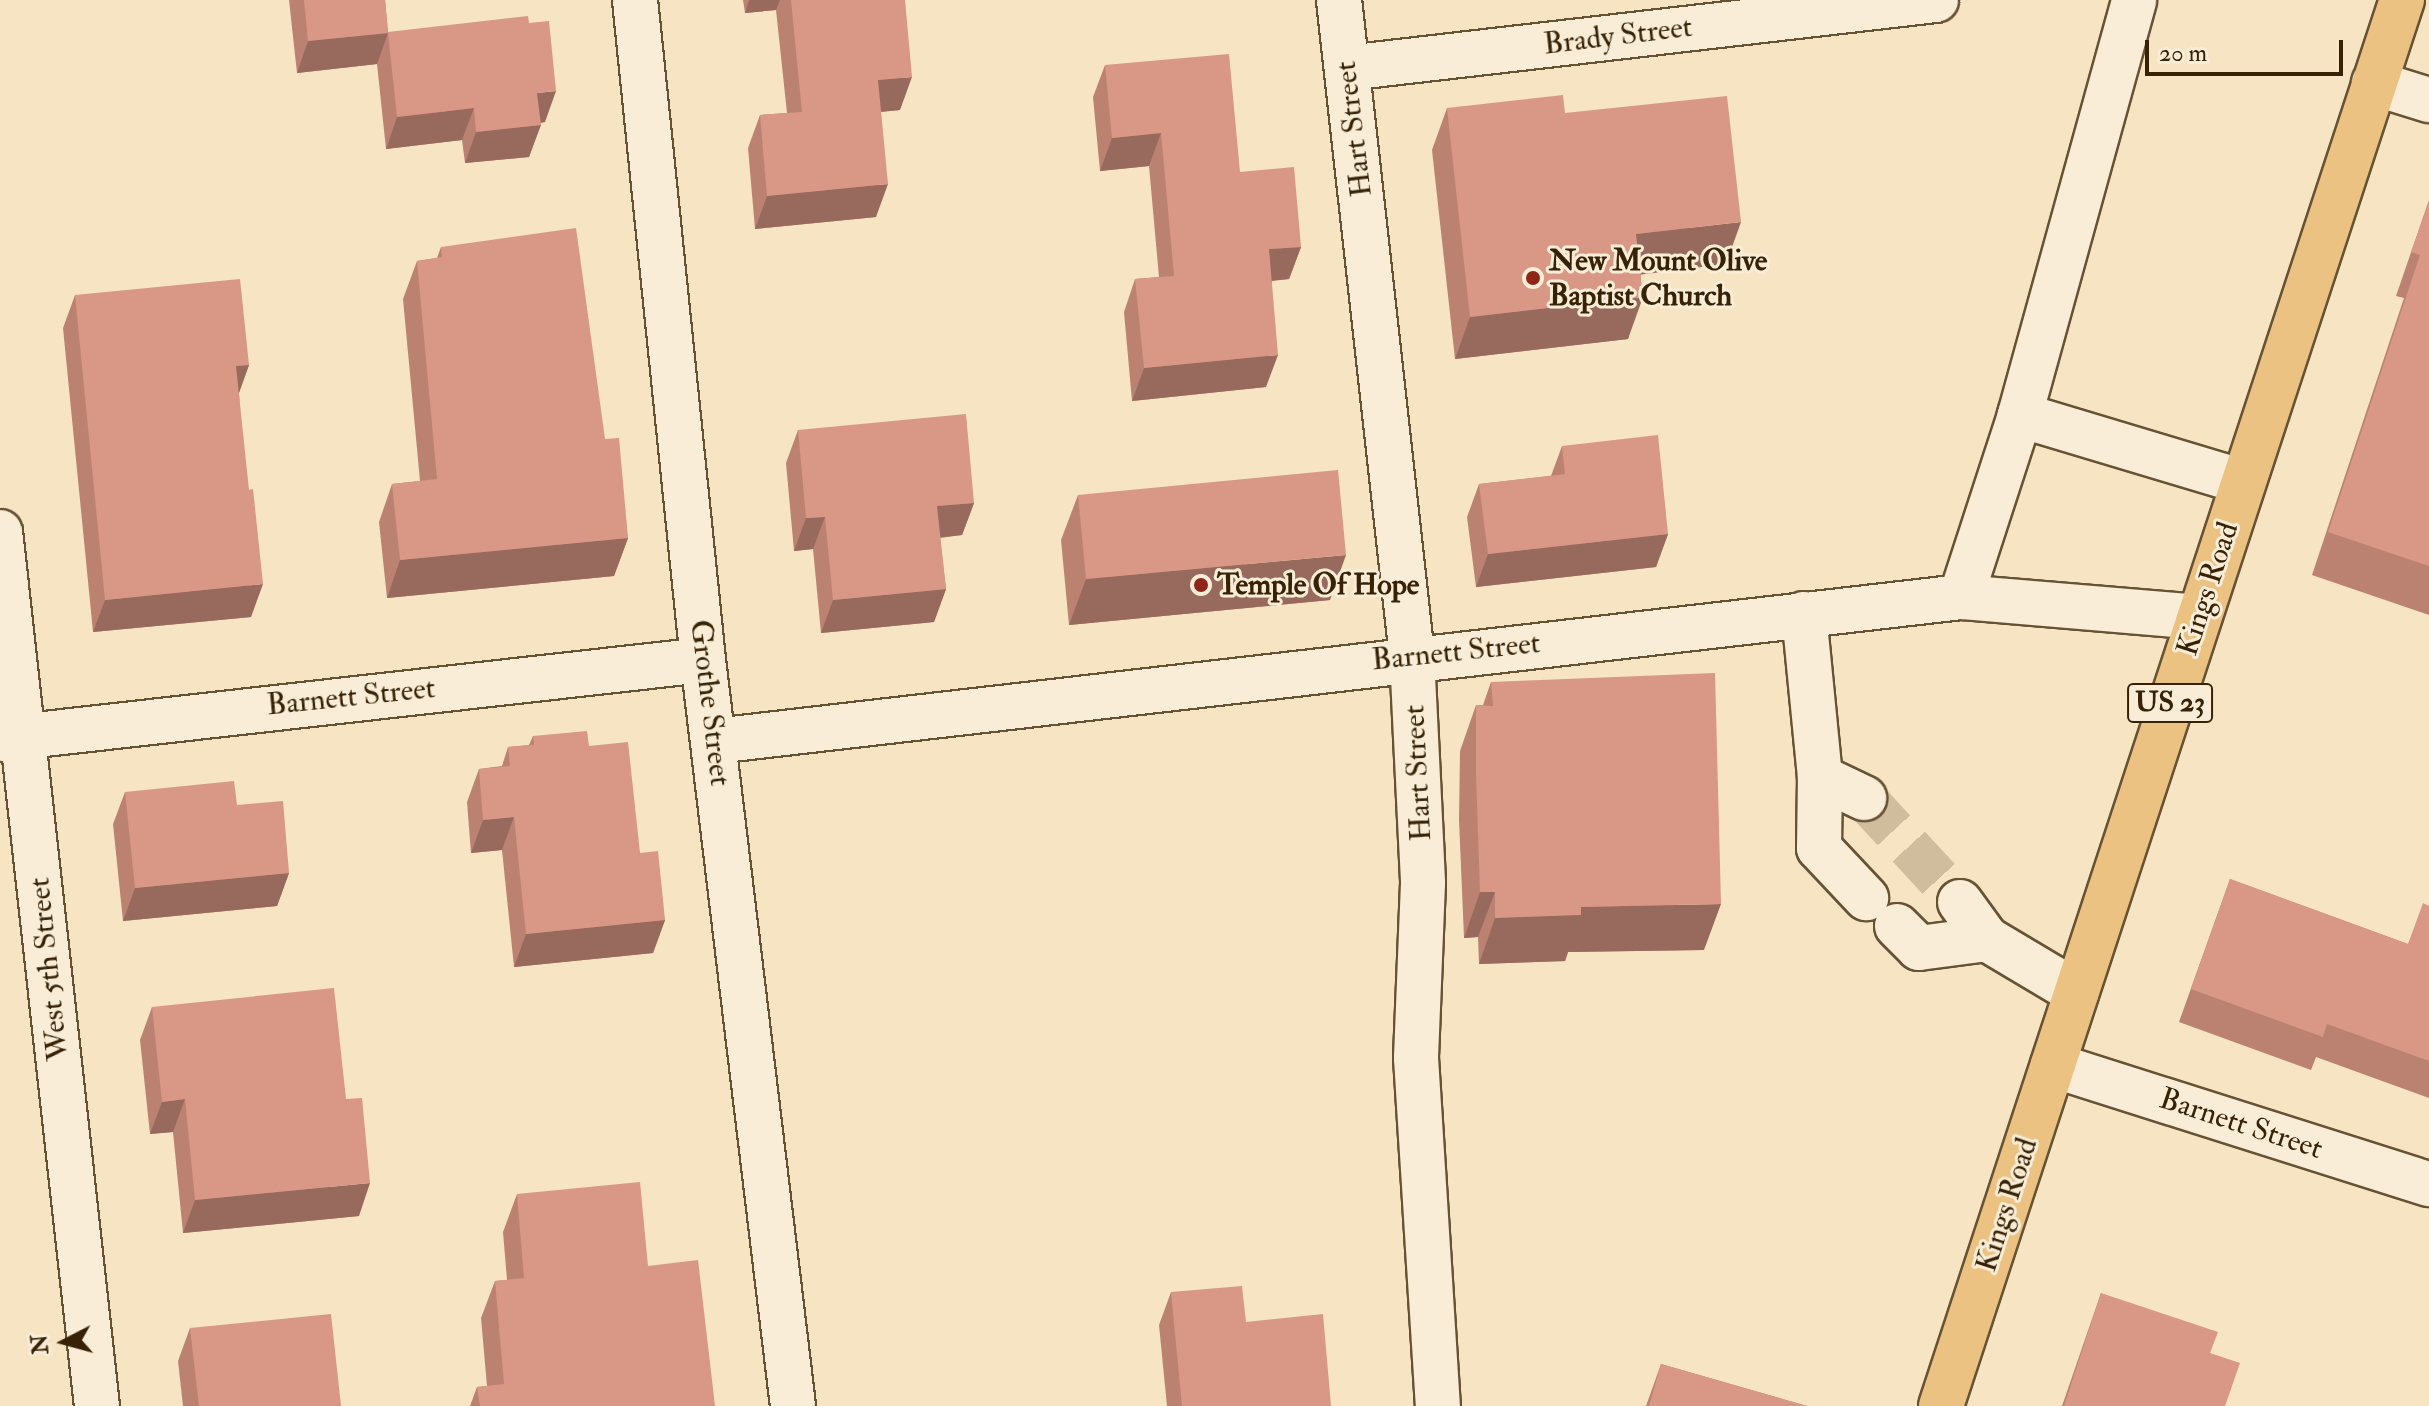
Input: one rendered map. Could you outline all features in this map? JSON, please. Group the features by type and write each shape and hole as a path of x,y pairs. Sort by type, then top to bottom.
{"main road":[{"name":"Kings Road","path":"1941,1406 2402,0"}],"street":[{"name":"Grothe Street","path":"635,0 703,660 793,1406"},
{"name":"Hart Street","path":"1339,0 1412,656 1423,883 1416,1058 1438,1406"},
{"name":"Brady Street","path":"1347,68 1936,0"},
{"path":"1961,597 2020,415 2134,0"},
{"path":"2374,83 2429,100"},
{"path":"2020,415 2243,482"},
{"name":"West 5th Street","path":"0,532 11,738 97,1406"},
{"name":"Barnett Street","path":"715,741 1412,656 1961,597 2198,617"},
{"path":"1804,614 1820,777 1819,848 1919,948 1987,939"},
{"name":"Barnett Street","path":"11,738 703,660"},
{"path":"1820,777 1864,798"},
{"path":"1960,902 1987,939 2076,992"},
{"name":"Barnett Street","path":"2053,1065 2429,1184"}],"building":[{"path":"304,0 385,0 388,32 528,16 529,23 549,21 556,91 537,93 541,125 476,132 474,108 397,117 388,33 308,41"},
{"path":"791,0 905,0 912,77 878,80 888,184 767,196 760,115 802,112"},
{"path":"1229,54 1240,172 1294,167 1301,247 1269,249 1278,355 1144,368 1135,279 1174,276 1161,133 1112,138 1105,65"},
{"path":"1563,95 1565,113 1727,96 1741,222 1636,234 1643,297 1470,317 1447,108"},
{"path":"2429,202 2429,566 2328,532 2420,255 2411,252"},
{"path":"576,228 605,439 619,438 628,538 400,560 392,484 437,479 417,261 442,257 441,247"},
{"path":"240,279 249,365 236,366 263,584 105,600 75,295"},
{"path":"966,414 974,503 937,506 946,589 833,600 825,517 806,518 798,430"},
{"path":"1658,435 1668,534 1488,554 1479,484 1565,474 1562,446"},
{"path":"1338,470 1346,555 1086,579 1078,495"},
{"path":"1715,673 1721,904 1581,907 1581,915 1495,918 1495,892 1480,892 1476,774 1476,705 1493,706 1491,682"},
{"path":"587,731 589,746 628,742 640,853 658,851 665,920 526,934 514,817 483,820 479,769 510,766 508,747 534,745 533,736"},
{"path":"234,781 237,805 283,801 289,873 135,888 125,792"},
{"path":"2230,879 2408,944 2423,903 2429,906 2429,1061 2327,1024 2323,1037 2191,989"},
{"path":"334,988 346,1099 362,1098 370,1183 195,1200 185,1099 162,1102 152,1007"},
{"path":"640,1182 648,1266 698,1260 715,1406 480,1406 477,1387 504,1384 495,1281 524,1278 517,1194"},
{"path":"1242,1286 1246,1322 1323,1314 1331,1406 1182,1406 1171,1292"},
{"path":"2101,1293 2218,1332 2210,1353 2240,1363 2225,1406 2064,1406"},
{"path":"331,1314 341,1406 199,1406 190,1328"},
{"path":"1661,1364 1807,1406 1649,1406"}],"tunnel":[{"path":"1864,798 1960,902"}],"place":[{"name":"New Mount Olive Baptist Church","path":"1533,278"},
{"name":"Temple Of Hope","path":"1201,585"}]}
